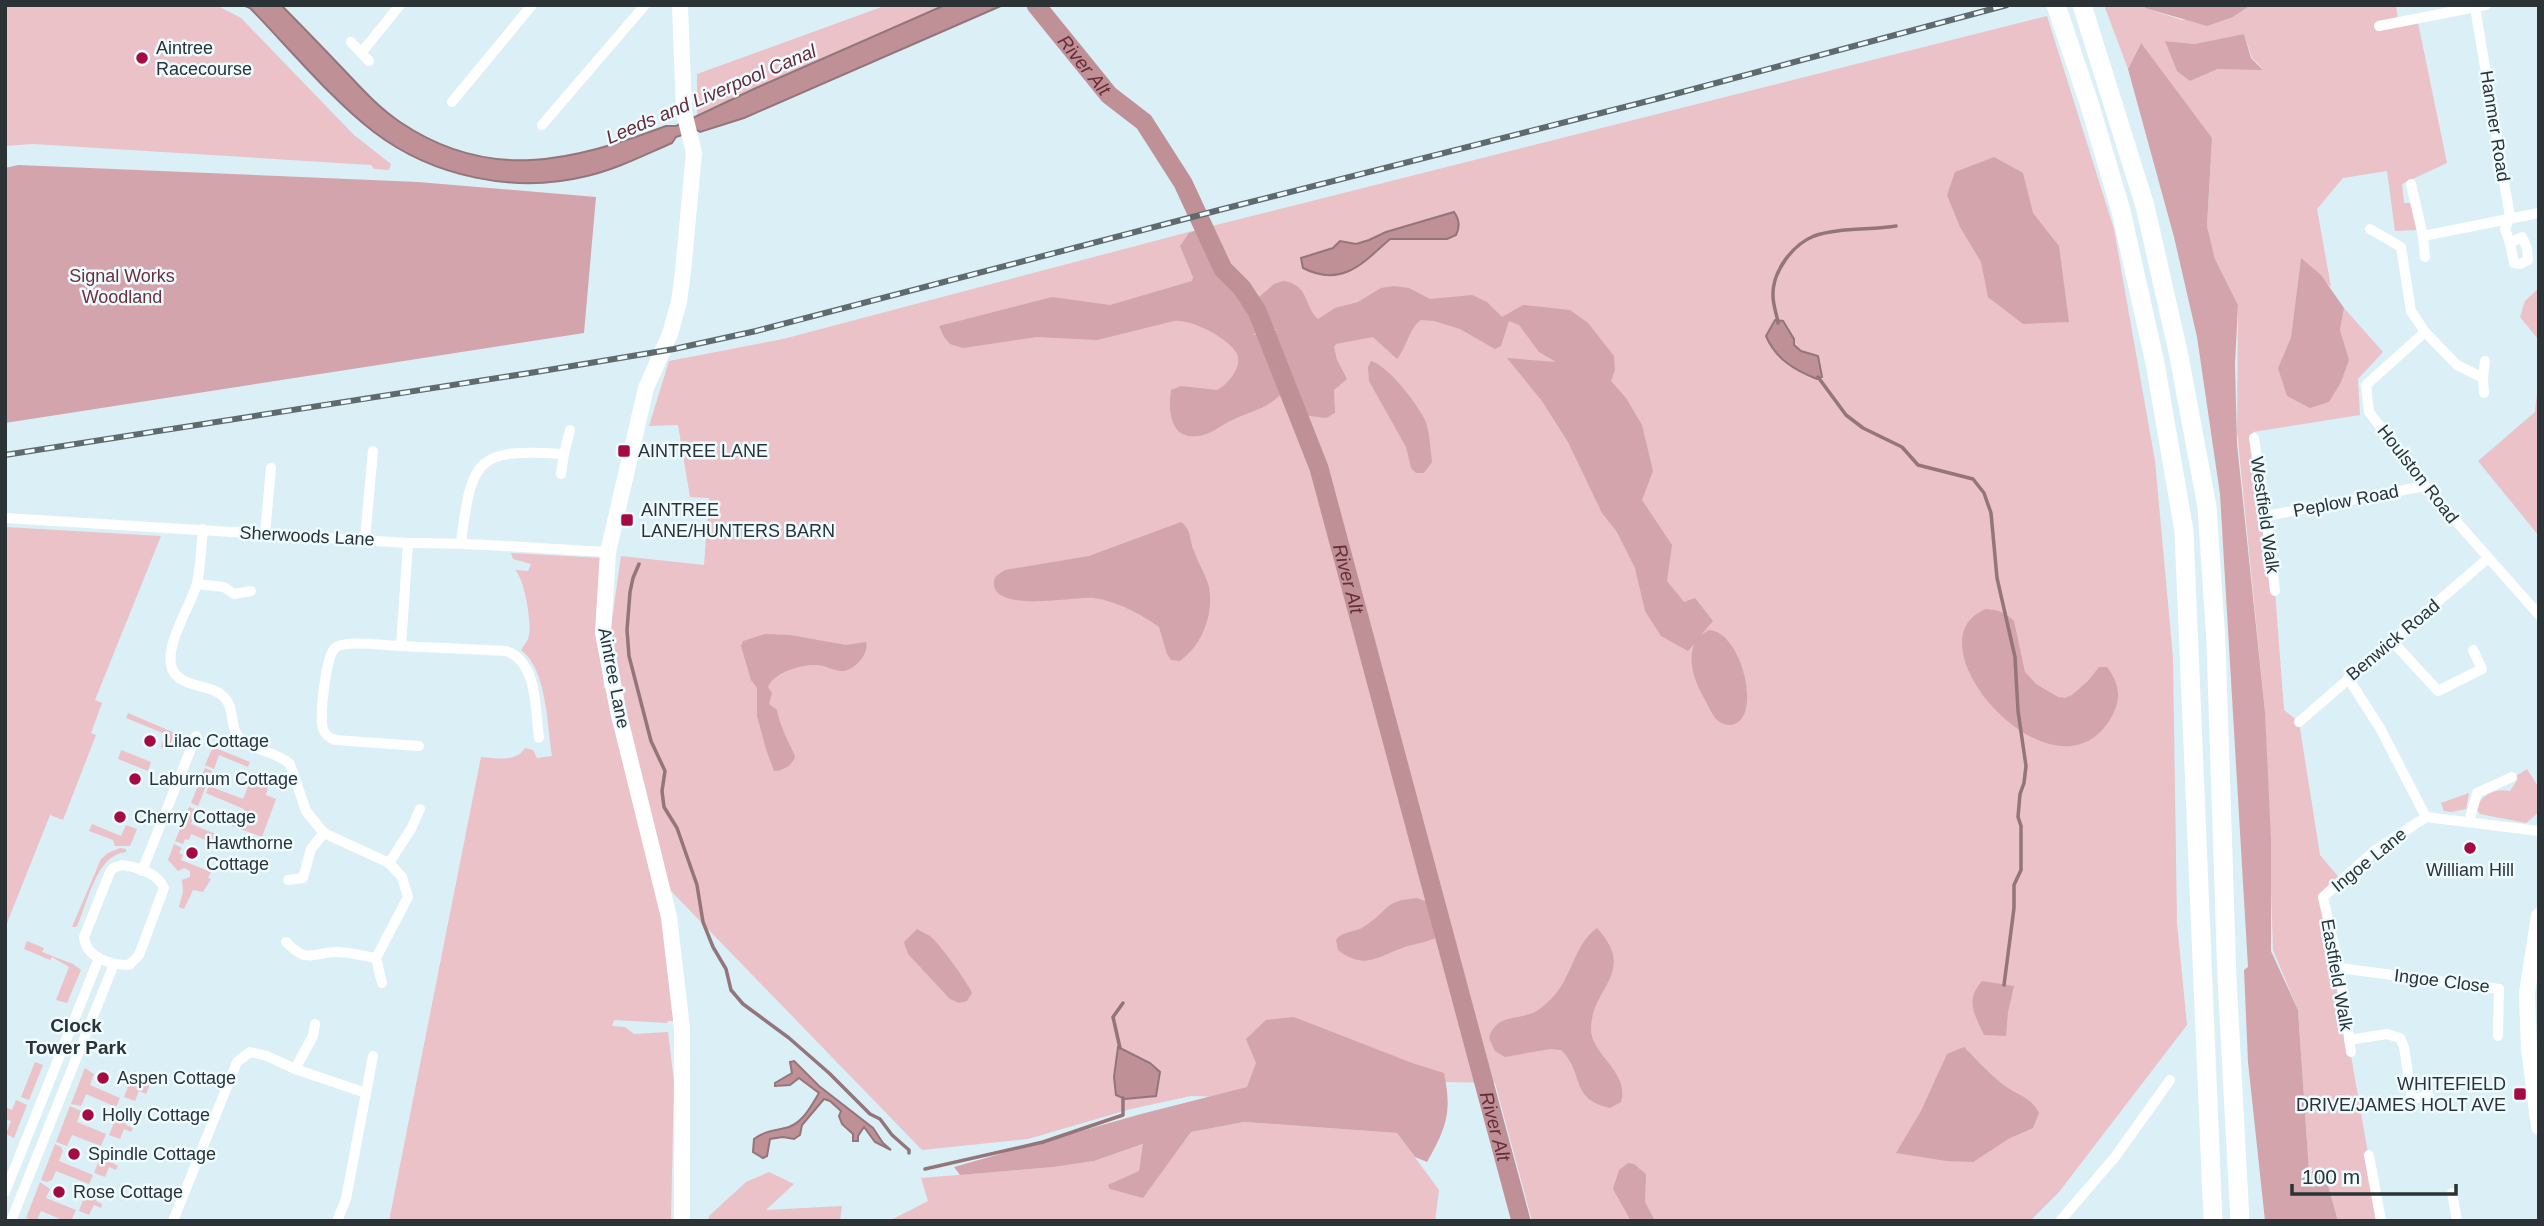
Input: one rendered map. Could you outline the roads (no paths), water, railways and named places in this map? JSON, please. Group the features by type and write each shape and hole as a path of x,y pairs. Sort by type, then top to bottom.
{"highway":[{"path":"2056,5 2121,211 2155,363 2184,531 2213,1218"},
{"path":"2082,5 2145,205 2179,356 2207,507 2216,642 2236,1175 2242,1221"}],"main road":[{"name":"Aintree Lane","path":"680,11 686,117 694,153 679,302 670,334 646,388 608,552 603,634 618,711 669,917 682,1028 682,1221"},
{"path":"2539,916 2527,993 2529,1049 2539,1127"}],"street":[{"path":"351,42 365,57 400,5"},
{"path":"452,102 532,5"},
{"path":"542,125 645,5"},
{"path":"2379,26 2481,6"},
{"name":"Hanmer Road","path":"2481,6 2510,217 2505,229 2510,243"},
{"path":"2411,184 2425,257"},
{"path":"2423,236 2539,213"},
{"path":"2370,229 2401,247 2411,311 2425,332 2457,365 2483,378"},
{"name":"Houlston Road","path":"2425,332 2365,385 2369,412 2425,486 2539,615"},
{"path":"2484,393 2485,360"},
{"path":"561,474 570,430"},
{"name":"Westfield Walk","path":"2254,438 2275,592"},
{"path":"461,542 467,494 477,468 500,454 525,451 564,454"},
{"path":"365,539 373,452"},
{"path":"265,534 271,468"},
{"name":"Peplow Road","path":"2266,516 2425,486"},
{"name":"Sherwoods Lane","path":"5,518 608,552"},
{"path":"202,529 197,584 169,660 176,675 197,686 215,690 227,699 232,728 242,741 290,764 306,811 324,833 389,863 402,877 408,897 376,958 382,983"},
{"path":"401,646 408,542"},
{"name":"Benwick Road","path":"2299,722 2487,559"},
{"path":"197,584 224,587 234,594 251,591"},
{"path":"2393,642 2438,691 2482,669 2473,650"},
{"path":"419,746 335,740 328,737 322,727 328,658 335,648 344,643 506,652 519,657 530,674 539,738"},
{"path":"2348,678 2380,728 2426,817 2539,831"},
{"path":"142,871 196,736"},
{"path":"2469,822 2477,793 2512,776"},
{"path":"389,863 411,830 420,808"},
{"name":"Ingoe Lane","path":"2323,897 2373,852 2426,817"},
{"path":"288,880 303,878 311,849 324,833"},
{"path":"122,864 159,879 164,888 163,894 135,962 129,965 114,964 99,958 89,953 84,937 113,868 122,864"},
{"name":"Eastfield Walk","path":"2323,897 2339,968 2351,1052"},
{"path":"286,942 296,952 313,957 336,952 376,958"},
{"path":"19,1199 5,1192 99,958"},
{"path":"11,1221 114,964"},
{"name":"Ingoe Close","path":"2339,968 2499,989 2498,1035"},
{"path":"295,1069 313,1036 315,1024"},
{"path":"69,1032 84,1038"},
{"path":"2349,1040 2387,1034 2400,1038 2404,1047 2412,1099 2429,1096"},
{"path":"173,1221 237,1062 250,1052 366,1093"},
{"path":"337,1221 346,1199 373,1056"},
{"path":"51,1077 66,1083"},
{"path":"2060,1221 2115,1157 2170,1080"},
{"path":"34,1121 48,1126"},
{"path":"22,1149 37,1155"},
{"path":"2369,1155 2381,1221"},
{"path":"2452,1193 2457,1221"}],"waterway":[{"name":"River Alt","path":"1036,5 1109,95 1144,122 1183,183 1223,269 1242,288 1257,311 1319,468 1521,1221"},
{"path":"1778,323 1773,296 1776,278 1785,260 1798,246 1823,233 1896,226"},
{"path":"1818,377 1846,415 1863,428 1902,447 1918,465 1973,479 1984,493 1991,513 1997,578 2015,657 2018,711 2026,766 2018,817 2021,826 2021,870 2014,885 2014,908 2004,985"},
{"path":"639,564 630,592 627,630 629,656 651,741 665,771 662,791 664,807 677,828 697,885 703,922 726,969 731,990 743,1004 789,1038 829,1073 870,1114 880,1119 909,1153"},
{"path":"1120,1048 1113,1017 1123,1003"},
{"path":"925,1169 1043,1142 1123,1115 1123,1098"}],"railway":[{"path":"5,455 536,372 674,349 756,331 1660,98 2007,5"}],"place":[{"name":"Aintree Racecourse","path":"142,58"},
{"name":"AINTREE LANE","path":"624,451"},
{"name":"AINTREE LANE/HUNTERS BARN","path":"627,520"},
{"name":"Lilac Cottage","path":"150,741"},
{"name":"Laburnum Cottage","path":"135,779"},
{"name":"Cherry Cottage","path":"120,817"},
{"name":"William Hill","path":"2470,848"},
{"name":"Hawthorne Cottage","path":"192,853"},
{"name":"Aspen Cottage","path":"103,1078"},
{"name":"WHITEFIELD DRIVE/JAMES HOLT AVE","path":"2520,1094"},
{"name":"Holly Cottage","path":"88,1115"},
{"name":"Spindle Cottage","path":"74,1154"},
{"name":"Rose Cottage","path":"59,1192"}],"district":[{"name":"Clock Tower Park","path":"76,1036"}],"water label":[{"name":"Leeds and Liverpool Canal","path":"711,94"}],"park label":[{"name":"Signal Works Woodland","path":"122,286"}]}
